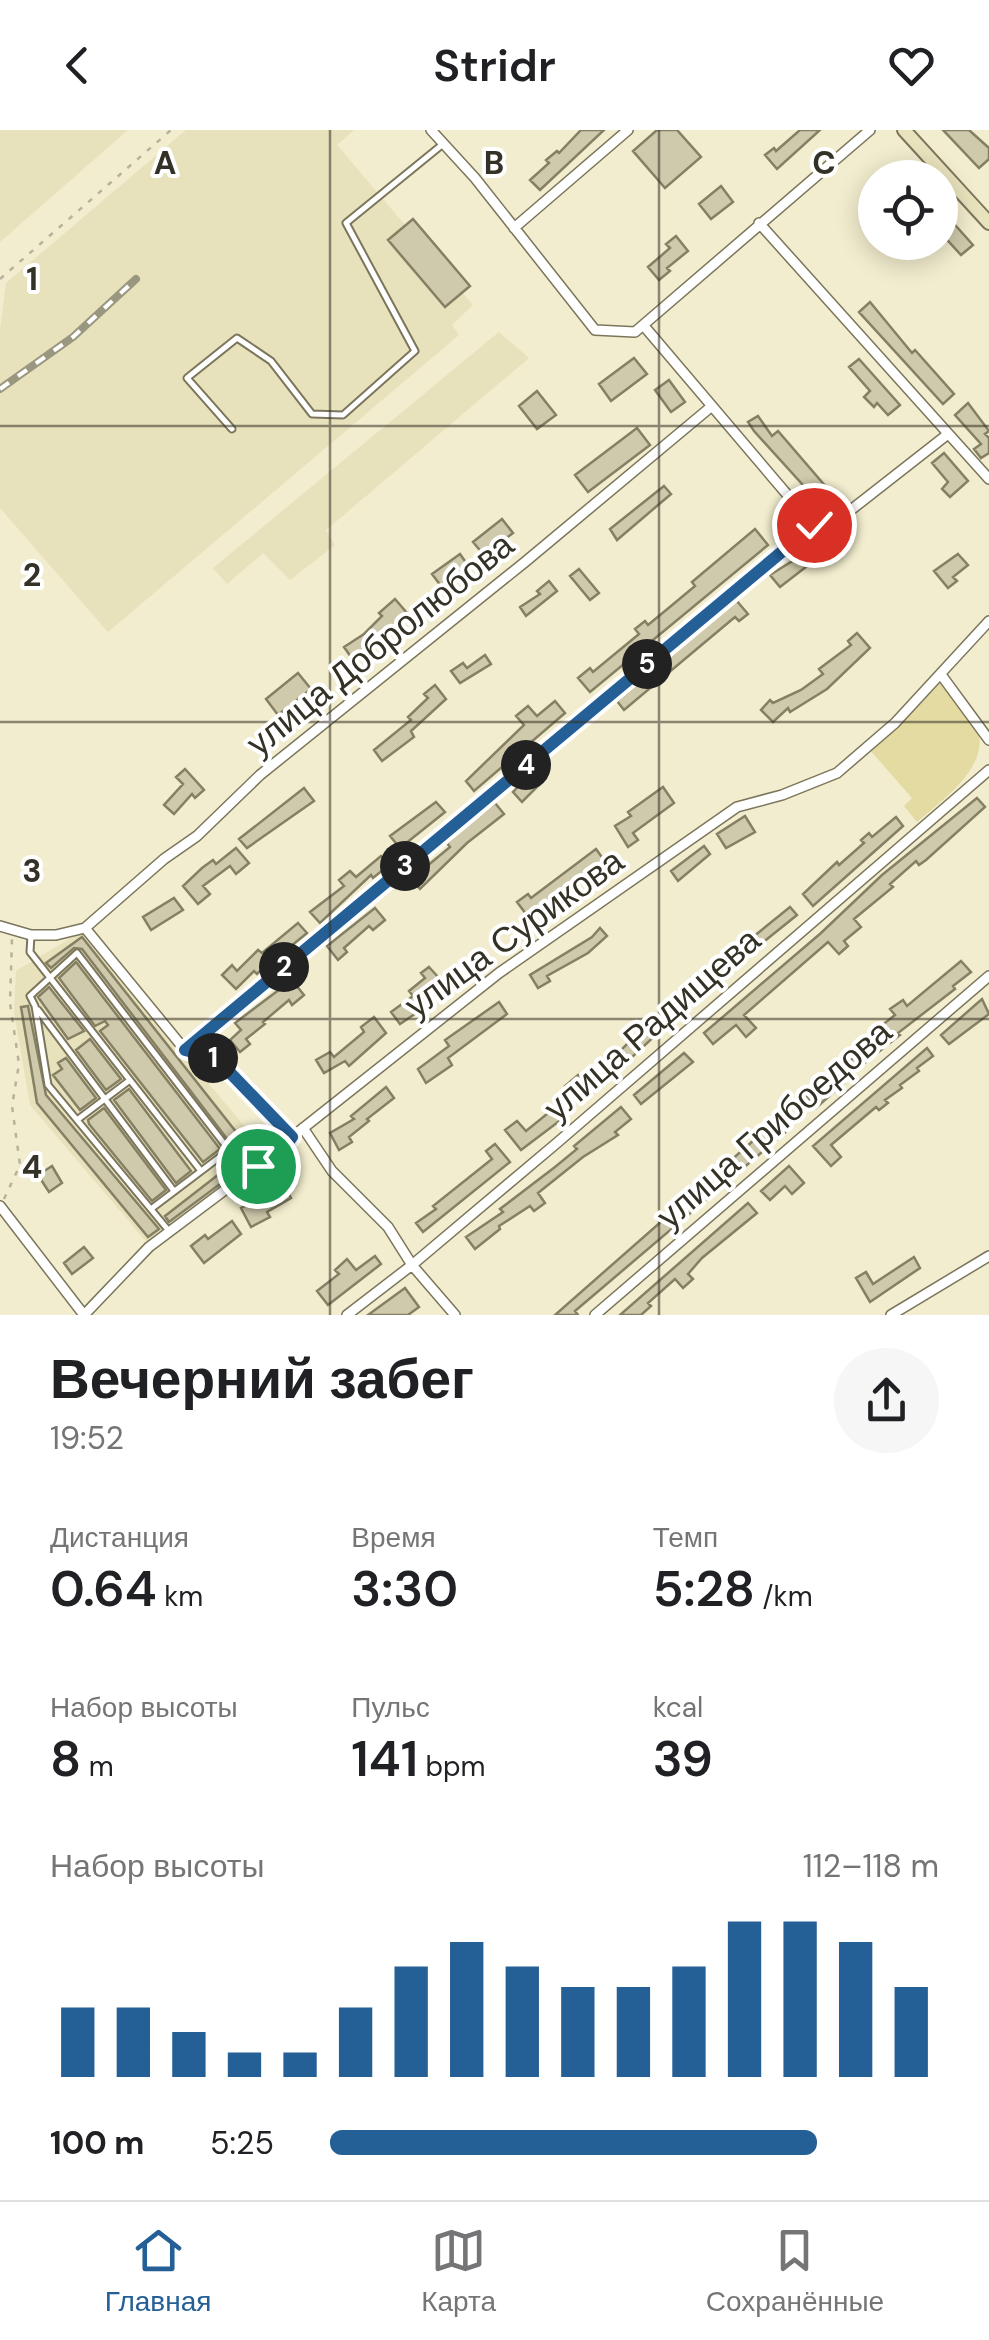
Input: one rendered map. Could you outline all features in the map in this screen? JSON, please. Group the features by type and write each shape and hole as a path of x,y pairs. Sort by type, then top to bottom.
{"street":[{"path":"431,130 595,330 640,329 870,130"},
{"path":"514,228 628,130"},
{"path":"904,130 989,223"},
{"path":"758,223 989,479"},
{"path":"640,329 814,525"},
{"name":"улица Добролюбова","path":"86,928 196,836 260,775 712,406"},
{"path":"185,1050 814,525 832,524 948,434"},
{"name":"улица Сурикова","path":"84,1315 126,1267 169,1231 258,1166 278,1156 292,1137 499,973 737,808 837,773 895,724 989,621"},
{"path":"942,676 989,740"},
{"name":"улица Радищева","path":"347,1315 412,1265 989,770"},
{"path":"0,926 31,935 56,935 86,928 185,1050 216,1058 292,1137"},
{"name":"улица Грибоедова","path":"595,1315 989,976"},
{"path":"303,1128 332,1171 388,1228 412,1265 455,1315"},
{"path":"0,1205 84,1315"},
{"path":"890,1315 989,1256"}],"lane":[{"path":"232,429 187,378 237,338 272,361 312,414 343,415 415,351 346,222 444,144"},
{"path":"31,935 30,952 202,1170"},
{"path":"151,1209 174,1192 202,1170 229,1150 77,953 30,996 174,1192"},
{"path":"35,1006 48,1085 169,1231"},
{"path":"77,1120 130,1080"}],"path":[{"path":"0,278 171,130"},
{"path":"0,1205 20,1166 12,1106 19,1064 10,1004 12,932"}],"shaded area":[{"path":"0,130 128,130 0,242"},
{"path":"186,130 354,130 337,145 473,305 452,325 459,335 108,632 0,508 0,329 6,283"},
{"path":"499,332 529,358 326,530 335,545 290,580 263,553 227,584 213,568"},
{"path":"941,679 974,724 980,745 961,782 917,822 904,806 912,798 869,749"},
{"path":"82,931 265,1151 149,1245 30,1105 14,1012 16,971"}],"building":[{"path":"581,130 604,130 540,190 530,180 549,163 546,160 559,153"},
{"path":"657,130 677,130 701,157 665,188 633,151"},
{"path":"800,130 820,130 777,169 765,155 774,148 776,151"},
{"path":"943,130 969,130 989,148 989,159 979,168"},
{"path":"721,186 733,202 711,219 699,204"},
{"path":"413,219 470,286 445,307 388,240"},
{"path":"958,228 973,245 961,255 958,252"},
{"path":"676,236 688,251 659,280 648,267 670,248 666,244"},
{"path":"870,302 912,353 915,350 954,394 943,404 859,312"},
{"path":"634,358 647,374 611,401 599,384"},
{"path":"859,359 900,405 888,415 864,397 870,391 849,367"},
{"path":"669,380 685,402 671,412 655,390"},
{"path":"537,391 556,415 537,429 519,406"},
{"path":"968,403 989,431 985,434 989,438 989,453 981,458 974,449 981,444 955,415"},
{"path":"758,416 772,436 778,431 833,495 822,506 754,431 748,422"},
{"path":"637,428 650,445 588,492 575,475"},
{"path":"944,453 968,481 950,497 942,489 948,482 932,463"},
{"path":"664,486 671,494 617,540 610,529"},
{"path":"502,519 513,533 484,555 473,542"},
{"path":"755,529 768,545 590,692 578,678 590,668 593,672 639,634 635,629 645,621 648,625 695,586 692,582"},
{"path":"825,536 833,546 780,587 770,575"},
{"path":"460,554 469,567 441,586 432,574"},
{"path":"958,554 968,565 953,577 957,581 948,588 934,571"},
{"path":"579,569 599,593 590,600 570,576"},
{"path":"549,581 557,591 526,616 520,607 540,594 537,591"},
{"path":"395,599 407,613 374,646 372,643 351,657 344,647 364,634"},
{"path":"736,600 748,614 739,621 735,617 624,710 617,701"},
{"path":"857,633 870,648 827,689 790,712 788,708 773,722 761,710 770,700 773,703 801,690 823,674 819,669 851,645 848,641"},
{"path":"485,655 491,664 460,683 451,671 463,663 467,668"},
{"path":"298,673 311,689 278,715 266,699"},
{"path":"435,685 446,699 411,731 414,737 382,761 374,750 411,720 408,717 428,698 424,694"},
{"path":"555,701 565,713 474,791 466,781 524,725 516,716 528,706 537,716"},
{"path":"537,767 546,778 522,802 513,792"},
{"path":"185,769 204,790 195,798 192,794 174,814 164,805 183,784 176,777"},
{"path":"663,787 674,803 633,833 638,840 628,847 615,826"},
{"path":"304,788 314,801 247,848 239,839"},
{"path":"977,798 985,807 926,860 919,865 916,861 890,884 893,887 854,919 861,927 844,941 848,946 839,954 828,942 744,1015 756,1028 746,1037 736,1025 713,1044 704,1033 882,875"},
{"path":"436,802 445,812 400,848 390,836"},
{"path":"495,803 504,814 467,843 420,889 409,875 418,868 421,871 450,847 447,843"},
{"path":"745,816 755,832 726,848 717,834"},
{"path":"896,817 903,826 813,906 803,894 864,843 861,840 869,833 872,837"},
{"path":"704,846 710,854 678,881 671,871"},
{"path":"236,848 249,863 236,874 230,866 203,886 210,894 198,904 183,886 213,860 216,864"},
{"path":"596,849 604,860 529,918 517,902 528,894 531,898"},
{"path":"381,856 389,865 373,878 371,875 320,923 310,912 344,886 339,880 350,871 356,877"},
{"path":"174,898 183,910 151,930 143,917"},
{"path":"790,907 797,915 751,952 741,941 750,934 753,937"},
{"path":"375,908 385,920 373,930 369,926 344,948 347,952 338,960 327,946"},
{"path":"298,923 307,933 236,989 222,975 232,965 237,971 258,950 262,953"},
{"path":"600,928 607,936 588,953 547,976 550,981 538,988 530,975 592,937"},
{"path":"82,937 237,1133 244,1128 263,1152 169,1222 165,1216 241,1157 82,949 74,948 51,968 46,963"},
{"path":"730,953 740,964 695,998 687,989"},
{"path":"961,961 971,972 953,986 955,989 898,1033 816,1108 805,1094 862,1052 857,1045 895,1015 890,1009 903,1000 907,1006"},
{"path":"76,962 220,1149 203,1162 100,1031 108,1025 105,1021 95,1026 59,978"},
{"path":"429,967 439,978 424,990 434,1001 400,1024 391,1012 413,996 409,991 425,978 421,973"},
{"path":"292,980 304,995 292,1005 289,1000 263,1022 246,1039 250,1044 240,1052 230,1040 241,1030 235,1023"},
{"path":"49,987 84,1031 68,1039 38,997"},
{"path":"982,999 989,1014 949,1044 941,1035"},
{"path":"499,1002 507,1014 448,1058 452,1065 426,1083 418,1069 449,1046 445,1040"},
{"path":"28,1006 46,1095 159,1229 148,1237 37,1103 21,1007"},
{"path":"374,1017 386,1033 349,1066 345,1061 324,1073 316,1060 330,1052 334,1057 364,1032 361,1027"},
{"path":"649,1022 658,1033 617,1071 609,1062"},
{"path":"90,1039 121,1079 106,1090 76,1050"},
{"path":"927,1048 933,1056 885,1100 888,1103 879,1110 876,1107 831,1145 841,1157 831,1166 813,1146"},
{"path":"684,1053 693,1062 641,1104 634,1095"},
{"path":"66,1058 96,1098 80,1110 53,1075 62,1069 58,1063"},
{"path":"595,1071 604,1081 580,1102 565,1086 578,1075 583,1081"},
{"path":"386,1087 394,1098 367,1119 349,1137 352,1142 339,1150 330,1133 354,1119 351,1116"},
{"path":"129,1089 191,1171 176,1183 114,1100"},
{"path":"558,1105 566,1116 521,1150 505,1130 517,1121 526,1131"},
{"path":"621,1107 631,1119 615,1132 618,1135 538,1193 545,1203 534,1211 530,1206 499,1226 475,1249 466,1237 503,1212 500,1209 577,1149 574,1146"},
{"path":"104,1108 166,1190 152,1201 89,1124 88,1120"},
{"path":"778,1119 788,1130 575,1311 578,1315 555,1315 754,1140 750,1135 760,1126 765,1131"},
{"path":"495,1144 510,1162 423,1232 416,1223 492,1159 486,1151"},
{"path":"52,1166 62,1183 49,1192 38,1175"},
{"path":"789,1166 804,1183 792,1194 785,1186 770,1200 761,1191"},
{"path":"282,1181 291,1198 267,1212 270,1217 251,1227 241,1208 272,1192 270,1188"},
{"path":"748,1203 757,1213 702,1258 688,1274 693,1279 683,1288 675,1279 648,1303 651,1306 641,1315 620,1315"},
{"path":"232,1221 241,1234 204,1263 191,1246"},
{"path":"84,1247 93,1258 72,1274 64,1263"},
{"path":"375,1256 381,1264 328,1305 317,1291 339,1274 335,1270 347,1259 356,1270"},
{"path":"914,1257 920,1268 870,1302 856,1278 866,1272 873,1284"},
{"path":"405,1288 419,1307 408,1315 368,1315"}],"railway":[{"path":"0,389 73,337 136,279"}],"route":[{"path":"258,1166 278,1156 292,1137 216,1058 185,1050 814,525"}]}
